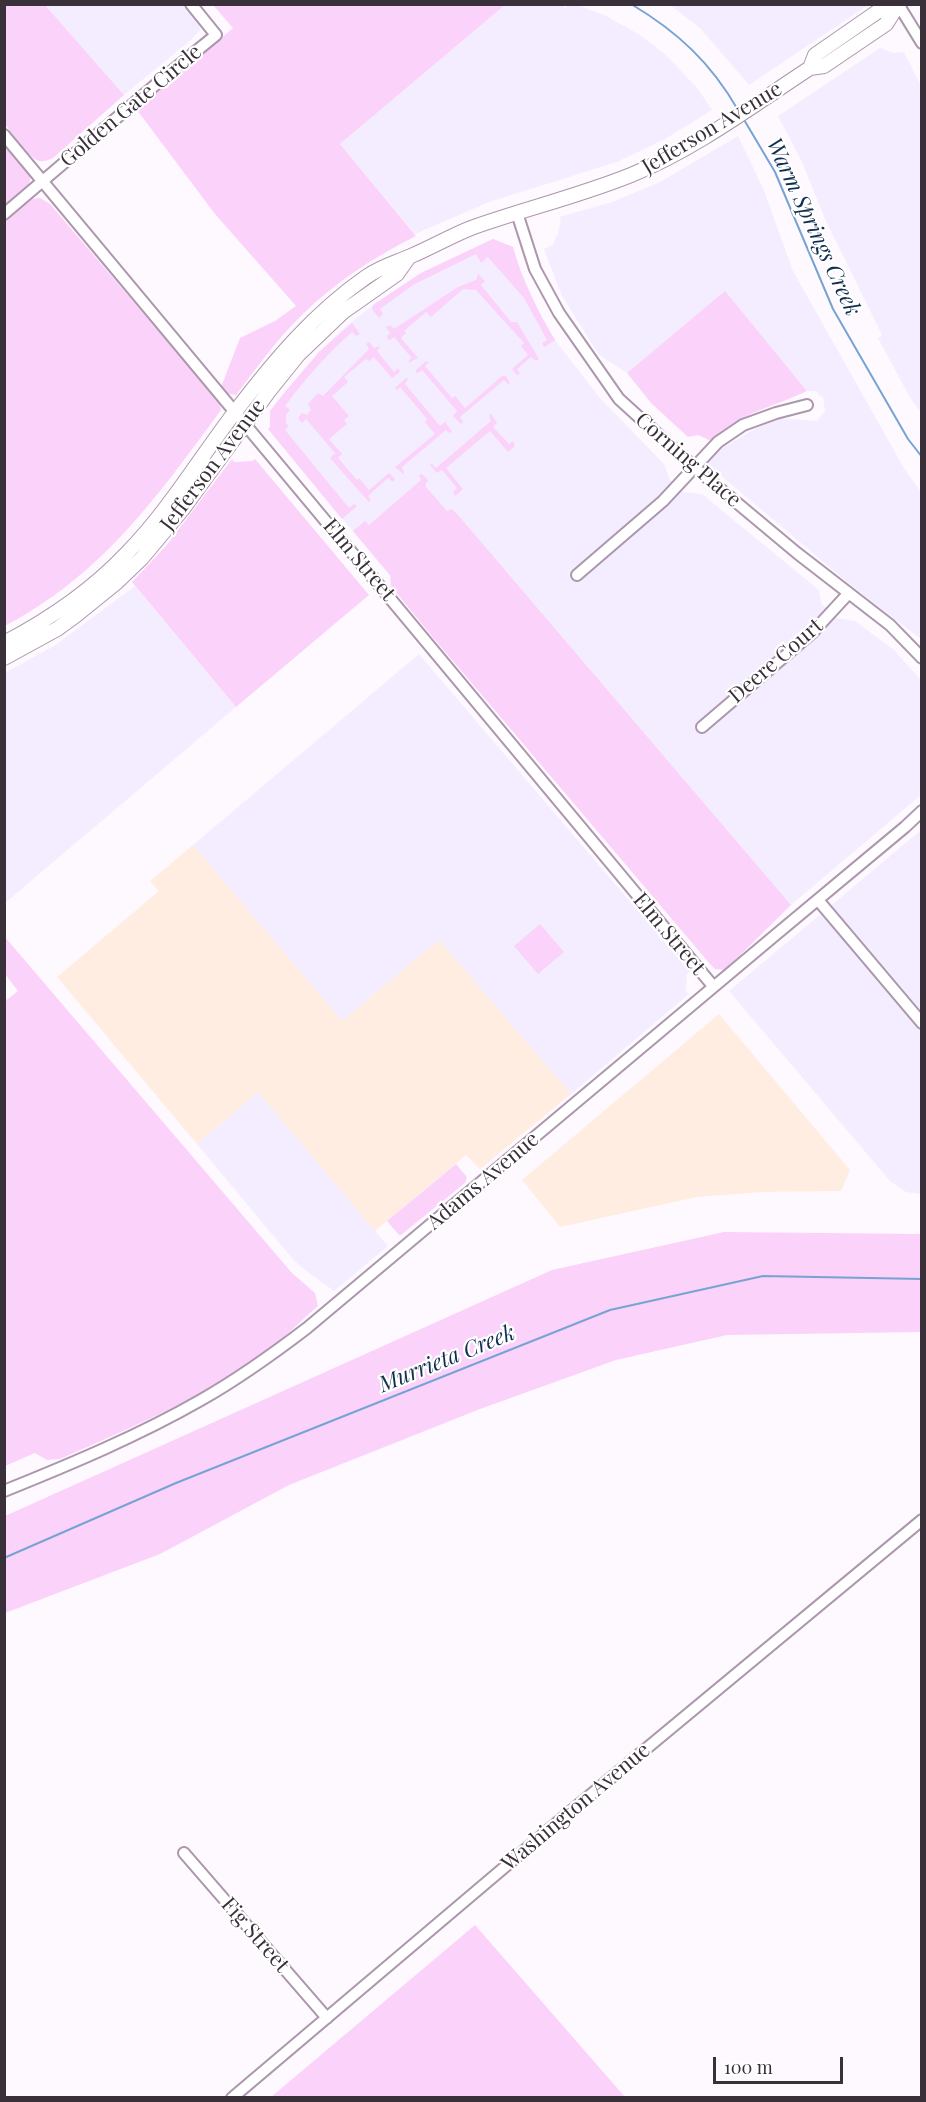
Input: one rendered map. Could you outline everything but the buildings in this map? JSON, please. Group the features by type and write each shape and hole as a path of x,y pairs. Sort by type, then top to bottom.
{"main road":[{"name":"Jefferson Avenue","path":"4,643 77,599 128,553 166,508 235,412 300,333 334,301 367,276 388,263 409,257 469,229 600,187 684,150 810,68 824,66 886,24 898,5"},
{"name":"Jefferson Avenue","path":"4,658 57,629 99,597 142,558 182,510 268,391 298,355 343,312 397,274 409,257"},
{"path":"57,629 56,623 88,596 102,578"}],"street":[{"name":"Golden Gate Circle","path":"43,180 216,35 191,4"},
{"path":"898,5 921,44"},
{"name":"Elm Street","path":"4,135 713,986"},
{"path":"4,214 43,180"},
{"name":"Corning Place","path":"517,213 535,270 559,313 619,399 694,467 848,594 891,626 921,658"},
{"path":"577,575 663,501 718,442 743,425 807,405"},
{"name":"Deere Court","path":"702,727 812,633 848,594"},
{"name":"Adams Avenue","path":"4,1491 78,1460 200,1401 265,1360 315,1322 649,1043 713,986 921,812"},
{"path":"818,900 921,1023"},
{"name":"Washington Avenue","path":"232,2097 921,1520"},
{"name":"Fig Street","path":"184,1853 327,2018"}],"shaded area":[{"path":"8,4 45,5 124,95 53,158 46,161 39,161 30,155 5,124 4,7"},
{"path":"45,5 187,5 199,19 200,30 124,95"},
{"path":"213,5 505,5 340,144 416,236 356,270 315,302 276,343 236,395 229,394 221,387 240,338 275,321 296,306 215,214 137,110 233,28"},
{"path":"505,5 563,5 565,8 568,5 578,5 606,16 640,35 666,55 698,89 712,110 665,139 617,162 489,202 415,234 340,144"},
{"path":"670,5 868,5 749,85 700,28"},
{"path":"880,48 893,53 904,52 921,86 921,413 909,396 878,338 882,335 825,219 802,162 778,116"},
{"path":"738,136 763,188 793,271 904,468 921,492 921,639 847,582 706,463 724,447 779,418 817,421 825,411 823,398 815,391 807,391 725,292 627,373 599,355 562,296 544,249 553,245 561,221 559,217 612,202 660,182"},
{"path":"4,146 30,176 30,181 25,190 4,208"},
{"path":"40,198 50,204 219,402 221,410 150,503 100,558 71,583 5,626 5,221 31,199"},
{"path":"493,239 513,247 519,270 555,340 600,398 664,464 670,480 684,492 702,494 819,590 821,603 836,618 855,621 894,650 921,680 921,795 791,905 459,516 390,576 268,429 270,411 319,352 346,326 421,273"},
{"path":"493,239 513,247 531,295 555,340 544,347 542,343 547,340 524,298 488,257 481,263 476,254 413,285 380,309 383,314 379,318 372,309 373,305 421,273"},
{"path":"478,274 485,281 481,285 511,322 517,322 539,359 536,361 531,357 517,369 520,374 517,375 512,369 528,355 521,346 524,343 476,290 463,289 431,317 426,312 404,331 406,333 401,338 418,358 408,363 411,357 394,337 388,339 387,336 390,333 386,327 390,325 394,329 458,287 476,280"},
{"path":"725,291 807,391 745,417 722,431 711,441 698,435 688,437 651,403 627,373"},
{"path":"352,323 360,334 356,336 352,332 343,340 300,386 285,406 290,410 286,415 286,423 289,426 285,430 349,508 354,504 357,506 342,519 268,429 270,411 285,392 319,352"},
{"path":"369,342 374,348 380,346 377,351 394,372 398,368 400,372 392,378 374,357 369,361 366,359 344,377 348,382 332,396 349,416 344,420 347,424 329,439 342,454 338,458 369,490 389,473 395,479 393,482 388,478 368,496 371,500 369,502 330,458 335,453 306,419 302,423 298,418 302,413 307,415 311,410 308,404 318,393 323,396 369,349 366,344"},
{"path":"426,361 429,363 425,366 452,398 455,396 465,408 502,376 506,376 510,383 504,380 460,417 463,422 461,424 453,416 457,411 422,370 418,373 415,371"},
{"path":"406,378 408,379 405,384 440,426 445,422 452,431 449,433 446,430 402,467 403,474 395,467 435,434 425,422 427,419 400,387 397,390 395,388"},
{"path":"491,414 497,423 493,427 509,444 513,441 515,446 508,452 490,431 446,468 463,489 455,496 453,492 457,488 442,470 437,473 430,465 436,468 491,421 489,415"},
{"path":"232,459 234,462 255,459 369,595 236,707 132,582 166,546"},
{"path":"422,474 428,480 425,486 447,511 452,509 459,516 791,905 725,970 715,969 710,964 430,634 391,586 390,575 353,531 365,521 369,525 421,480 419,475"},
{"path":"135,586 236,707 5,903 5,673 54,646"},
{"path":"419,654 690,972 687,974 686,991 689,994 571,1094 439,940 342,1021 193,845"},
{"path":"921,830 921,1194 906,1192 890,1181 729,991"},
{"path":"193,845 342,1021 439,940 571,1094 480,1169 466,1155 375,1231 258,1092 197,1144 57,977 159,891 150,881"},
{"path":"540,924 564,952 538,974 514,946"},
{"path":"4,936 292,1273 315,1293 318,1306 263,1354 190,1399 60,1459 47,1460 35,1453 5,1466 4,1002 18,991 5,974"},
{"path":"719,1014 850,1170 841,1191 763,1192 697,1197 560,1227 522,1180"},
{"path":"258,1092 388,1246 334,1291 291,1257 197,1144"},
{"path":"456,1164 467,1177 465,1183 399,1235 387,1221"},
{"path":"724,1232 921,1234 921,1332 727,1335 616,1360 480,1409 289,1485 160,1554 5,1613 5,1516 552,1270"},
{"path":"475,1925 625,2097 271,2097"}],"waterway":[{"name":"Warm Springs Creek","path":"631,4 664,26 692,50 705,63 738,110"},
{"name":"Warm Springs Creek","path":"743,118 775,172 833,309 908,439 922,457"},
{"name":"Murrieta Creek","path":"4,1558 176,1483 610,1310 763,1276 922,1279"}]}
